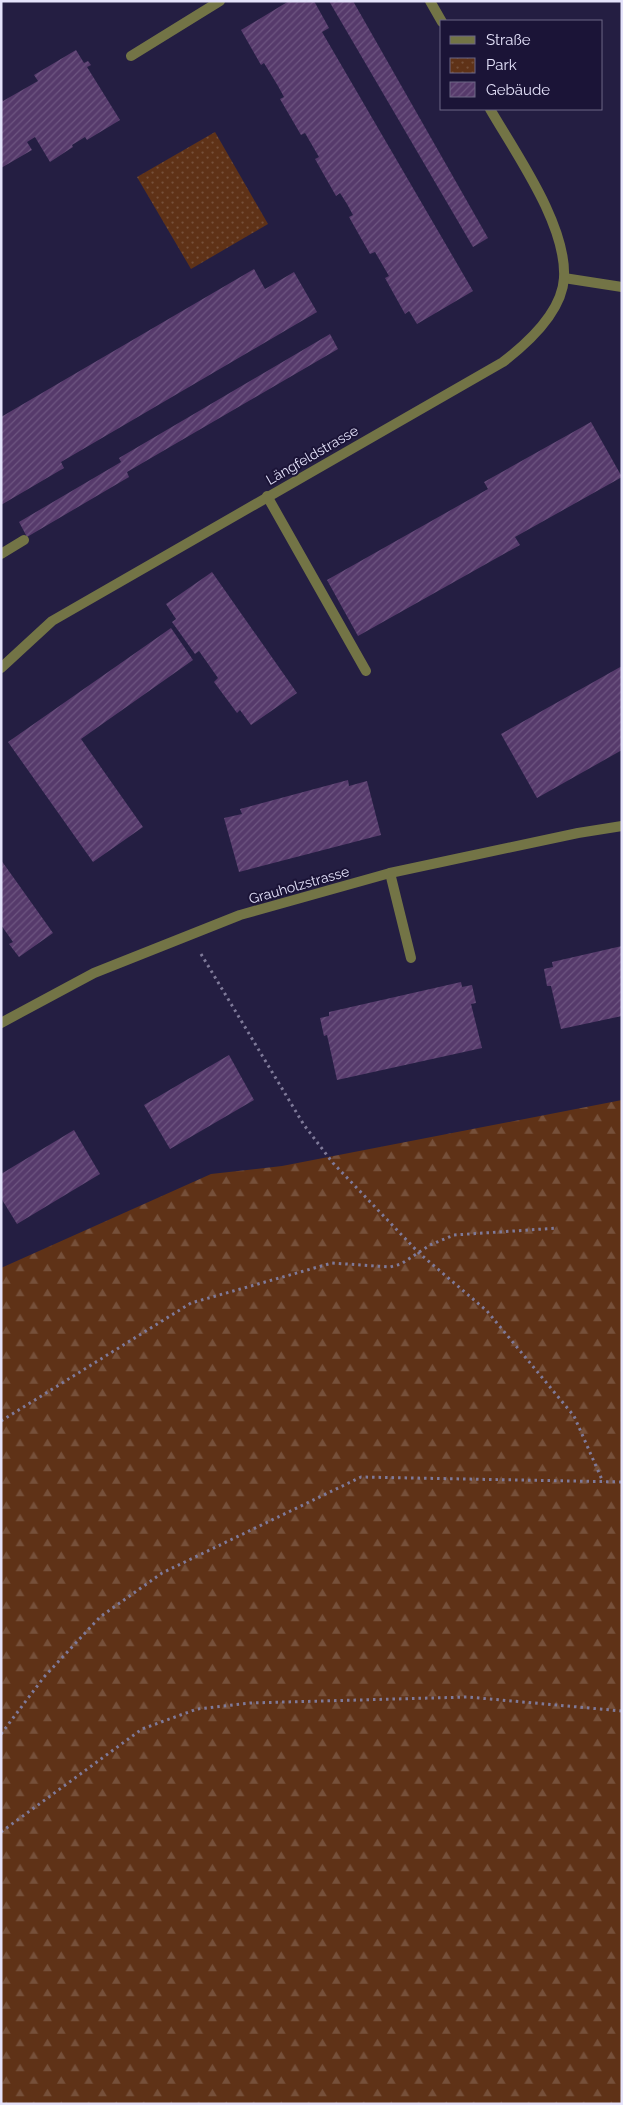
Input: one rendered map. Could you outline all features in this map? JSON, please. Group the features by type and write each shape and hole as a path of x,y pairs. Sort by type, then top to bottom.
{"street":[{"path":"131,56 220,1"},
{"path":"430,1 441,20"},
{"path":"491,110 551,217 563,258 564,278 622,287"},
{"name":"Längfeldstrasse","path":"1,668 52,621 503,362 540,329 560,295 564,278"},
{"path":"267,496 366,671"},
{"path":"1,554 24,540"},
{"name":"Grauholzstrasse","path":"1,1023 94,973 240,915 390,873 578,833 622,826"},
{"path":"390,873 411,958"}],"path":[{"path":"189,934 304,1125 321,1148 418,1253 487,1312 574,1416 603,1482"},
{"path":"1,1421 191,1303 332,1263 390,1267 401,1264 430,1245 454,1236 558,1228"},
{"path":"1,1734 44,1677 100,1617 154,1578 361,1476 622,1482"},
{"path":"1,1832 142,1729 197,1710 250,1703 468,1697 622,1711"}],"green space":[{"path":"215,132 268,224 191,269 137,177"},
{"path":"622,1100 622,2104 1,2104 1,1268 211,1174 282,1166"}],"building":[{"path":"289,1 314,1 329,28 322,32 473,291 417,324 409,311 405,314 385,278 389,276 375,252 370,254 349,217 353,215 347,204 340,193 336,196 315,159 319,157 305,133 301,135 280,99 284,97 278,86 264,63 261,65 241,30"},
{"path":"329,1 353,1 488,238 473,247"},
{"path":"76,50 84,63 88,61 91,65 87,67 120,120 87,140 85,137 50,162 35,137 27,142 32,150 1,168 1,98 3,101 38,81 34,75"},
{"path":"254,269 265,289 294,272 317,312 61,462 64,468 1,505 1,417"},
{"path":"330,334 338,349 127,472 129,477 27,537 19,522 121,462 119,458"},
{"path":"591,422 622,477 515,537 520,545 358,636 327,580 488,489 484,482"},
{"path":"212,572 297,693 251,725 240,710 237,713 214,682 218,678 199,651 195,654 172,622 176,619 166,604"},
{"path":"171,628 193,660 81,739 143,827 93,862 8,742"},
{"path":"622,666 622,750 537,798 501,734"},
{"path":"348,780 349,786 367,781 381,835 239,872 224,818 242,814 240,809"},
{"path":"1,860 53,933 19,957 9,944 13,942 1,925"},
{"path":"622,946 622,1016 561,1029 551,986 547,986 544,969 553,967 552,962"},
{"path":"461,982 462,987 472,985 476,1003 471,1004 482,1048 337,1080 327,1035 324,1036 320,1018 329,1016 329,1012"},
{"path":"229,1055 254,1100 170,1149 144,1105"},
{"path":"74,1130 100,1174 17,1224 1,1198 1,1174"}]}
